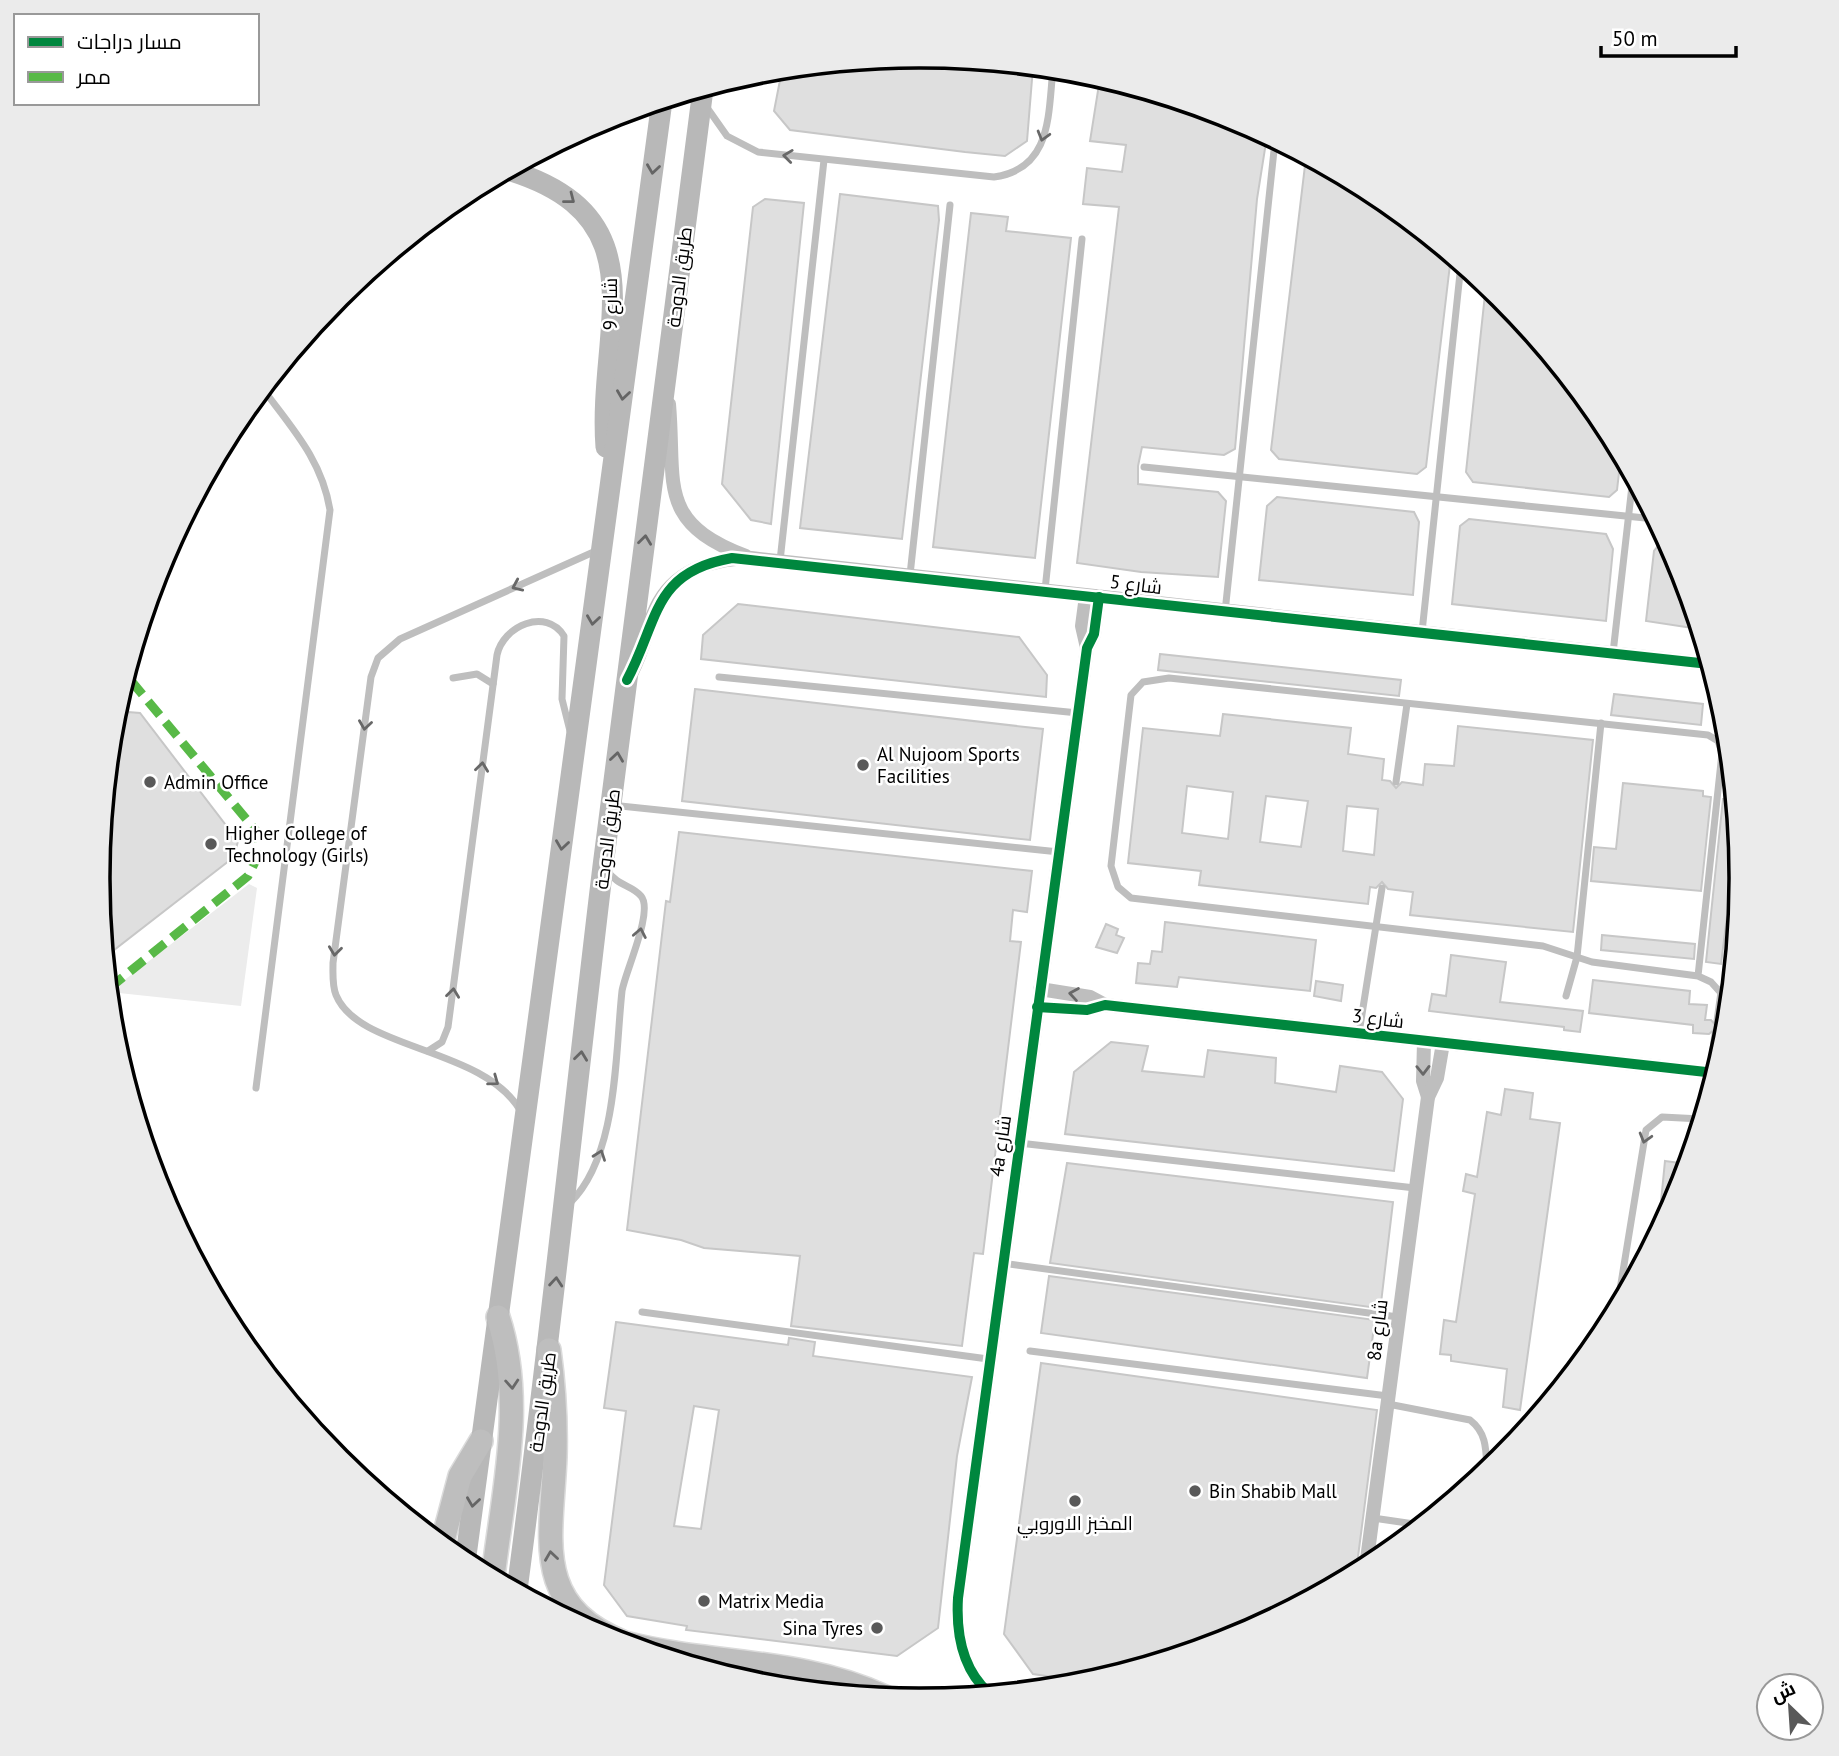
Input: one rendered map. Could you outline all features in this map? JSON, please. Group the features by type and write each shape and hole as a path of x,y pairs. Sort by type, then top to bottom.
{"main road":[{"name":"طريق الدوحة","path":"518,1581 549,1350 562,1211 611,805 702,98"},
{"name":"طريق الدوحة","path":"467,1549 661,110"},
{"name":"شارع 9","path":"520,174 549,185 578,205 599,234 606,250 613,299 605,412 610,490"},
{"path":"494,1566 513,1405 508,1352 498,1317"},
{"path":"549,1350 556,1431 549,1552 558,1584 576,1611"},
{"path":"445,1533 460,1476 481,1441"},
{"path":"683,1652 810,1672 859,1685"}],"street":[{"name":"شارع 5","path":"665,383 671,427 671,478 677,503 699,532 751,558"},
{"name":"شارع 5","path":"627,680 643,648 659,602 667,590 701,565 751,558 1700,663"},
{"name":"4a شارع","path":"983,1685 971,1669 961,1646 957,1621 988,1359 1087,648 1082,626 1092,596"},
{"name":"شارع 3","path":"1040,989 1090,997 1105,1005 1706,1071"},
{"name":"شارع 3","path":"1037,1007 1087,1010 1105,1005"},
{"name":"8a شارع","path":"1424,1042 1423,1081 1428,1097"},
{"name":"8a شارع","path":"1368,1551 1428,1097 1437,1078 1443,1044"}],"lane":[{"path":"705,97 711,116 736,143 758,152 979,177 1006,175 1028,163 1042,143 1051,80"},
{"path":"1225,612 1274,150"},
{"path":"780,561 824,160"},
{"path":"910,576 950,205"},
{"path":"1045,591 1082,239"},
{"path":"1422,632 1460,275"},
{"path":"256,1088 330,510 326,488 310,451 269,397"},
{"path":"1144,467 1645,518"},
{"path":"1613,653 1631,492"},
{"path":"524,1121 512,1098 494,1080 356,1018 336,996 332,981 374,667 384,650 400,639 602,548"},
{"path":"428,1051 442,1042 448,1027 493,684 499,648 506,634 526,624 555,626 565,643 562,699 576,748"},
{"path":"453,678 477,674 493,684"},
{"path":"719,677 1078,713"},
{"path":"1718,744 1708,734 1160,678 1143,682 1136,687 1129,703 1111,866 1115,881 1124,893 1139,901 1543,946 1602,964 1698,976 1711,982 1721,992"},
{"path":"1396,782 1407,704"},
{"path":"1566,996 1577,957 1601,723"},
{"path":"1698,976 1721,767"},
{"path":"611,805 1059,852"},
{"path":"562,1211 586,1184 604,1143 624,980 642,923 642,897 619,885 604,864"},
{"path":"1359,1033 1382,888"},
{"path":"1621,1283 1646,1130 1662,1117 1692,1119"},
{"path":"1018,1143 1415,1188"},
{"path":"1001,1263 1398,1317"},
{"path":"642,1312 988,1359"},
{"path":"1030,1351 1388,1400 1470,1419 1477,1425 1485,1441 1486,1457"},
{"path":"1373,1518 1408,1523"}],"shaded area":[{"path":"249,884 257,888 241,1006 119,993 118,985"}],"building":[{"path":"920,68 1032,76 1027,141 1005,156 790,130 774,111 780,81 814,75"},
{"path":"1098,89 1180,111 1265,146 1257,199 1235,449 1224,455 1142,447 1138,466 1138,484 1218,492 1226,501 1218,577 1141,572 1077,563 1119,207 1083,204 1087,168 1122,172 1126,145 1090,141"},
{"path":"1305,167 1369,205 1450,266 1426,467 1417,474 1279,459 1271,450"},
{"path":"840,194 938,206 939,220 902,539 800,528"},
{"path":"765,199 804,203 771,524 751,520 722,484 753,207"},
{"path":"971,213 1008,217 1006,231 1071,238 1035,558 933,547"},
{"path":"1485,298 1562,385 1619,470 1617,490 1609,497 1473,482 1466,472"},
{"path":"1277,497 1414,512 1419,522 1413,595 1259,580 1267,506"},
{"path":"1469,519 1606,534 1613,549 1606,621 1452,604 1460,526"},
{"path":"1658,546 1689,627 1646,621 1654,551"},
{"path":"738,604 1019,637 1047,675 1046,697 701,659 703,635"},
{"path":"1160,654 1401,680 1399,696 1158,670"},
{"name":"Al Nujoom Sports Facilities","path":"695,689 1043,729 1030,840 682,801"},
{"path":"1614,694 1703,704 1701,725 1611,715"},
{"name":"Admin Office","path":"127,713 140,713 238,841 234,857 113,951 111,825"},
{"path":"1223,714 1351,728 1348,754 1384,759 1382,780 1390,781 1396,788 1402,782 1423,785 1425,764 1454,766 1458,726 1593,740 1573,932 1410,915 1413,892 1388,889 1382,882 1376,888 1370,887 1368,904 1199,885 1201,871 1128,863 1143,728 1220,736","holes":["1187,786 1233,792 1228,839 1182,833","1266,796 1308,801 1301,847 1260,842","1347,806 1378,809 1374,855 1343,851"]},
{"path":"1623,783 1703,791 1703,796 1711,797 1701,891 1591,881 1594,847 1616,849"},
{"path":"1725,799 1729,904 1721,964 1706,962"},
{"path":"679,832 1032,871 1027,912 1013,910 1010,941 1021,942 983,1254 974,1253 962,1346 791,1326 800,1256 704,1248 681,1240 627,1230 666,901 670,902"},
{"path":"1165,922 1316,940 1310,991 1179,977 1177,987 1136,983 1138,963 1150,964 1152,951 1162,952"},
{"path":"1106,924 1118,929 1116,935 1124,938 1117,953 1096,947"},
{"path":"1602,935 1695,944 1694,959 1601,950"},
{"path":"1451,955 1506,962 1500,1002 1583,1011 1580,1032 1564,1030 1564,1027 1429,1011 1432,994 1446,996"},
{"path":"1593,980 1690,991 1689,1004 1707,1005 1705,1020 1711,1020 1716,1025 1709,1034 1693,1033 1693,1025 1589,1013"},
{"path":"1316,981 1343,985 1341,1001 1314,996"},
{"path":"1111,1042 1148,1046 1142,1071 1204,1077 1208,1050 1276,1058 1275,1083 1336,1092 1340,1066 1382,1072 1403,1099 1394,1171 1065,1134 1074,1072"},
{"path":"1505,1089 1533,1093 1530,1119 1560,1123 1520,1410 1503,1407 1507,1369 1451,1361 1451,1355 1440,1354 1444,1320 1456,1322 1475,1194 1463,1191 1466,1174 1477,1177 1487,1112 1501,1115"},
{"path":"1665,1161 1677,1163 1668,1188 1661,1204"},
{"path":"1067,1163 1393,1202 1381,1303 1378,1303 1377,1308 1050,1263"},
{"path":"1049,1276 1375,1320 1367,1378 1041,1333"},
{"path":"616,1322 788,1345 789,1338 815,1342 813,1356 972,1377 957,1456 938,1628 897,1656 686,1630 687,1626 627,1616 604,1585 626,1411 604,1408","holes":["694,1406 719,1410 701,1529 674,1526"]},
{"name":"Bin Shabib Mall","path":"1041,1363 1377,1410 1358,1558 1324,1579 1278,1604 1180,1645 1129,1660 1050,1677 1033,1674 1004,1634"}],"marked path":[{"path":"117,982 248,876 260,852 257,832 133,684"}],"cycle path":[{"path":"627,680 653,619 672,587 686,575 706,565 732,558 1700,663"},
{"path":"982,1685 972,1673 963,1649 958,1624 958,1598 1087,648 1094,634 1099,597"},
{"path":"1037,1007 1087,1010 1105,1005 1706,1072"}],"place":[{"name":"Al Nujoom Sports Facilities","path":"863,765"},
{"name":"Admin Office","path":"150,782"},
{"name":"Higher College of Technology (Girls)","path":"211,844"},
{"name":"Bin Shabib Mall","path":"1195,1491"},
{"name":"المخبز الاوروبي","path":"1075,1501"},
{"name":"Matrix Media","path":"704,1601"},
{"name":"Sina Tyres","path":"877,1628"}]}
